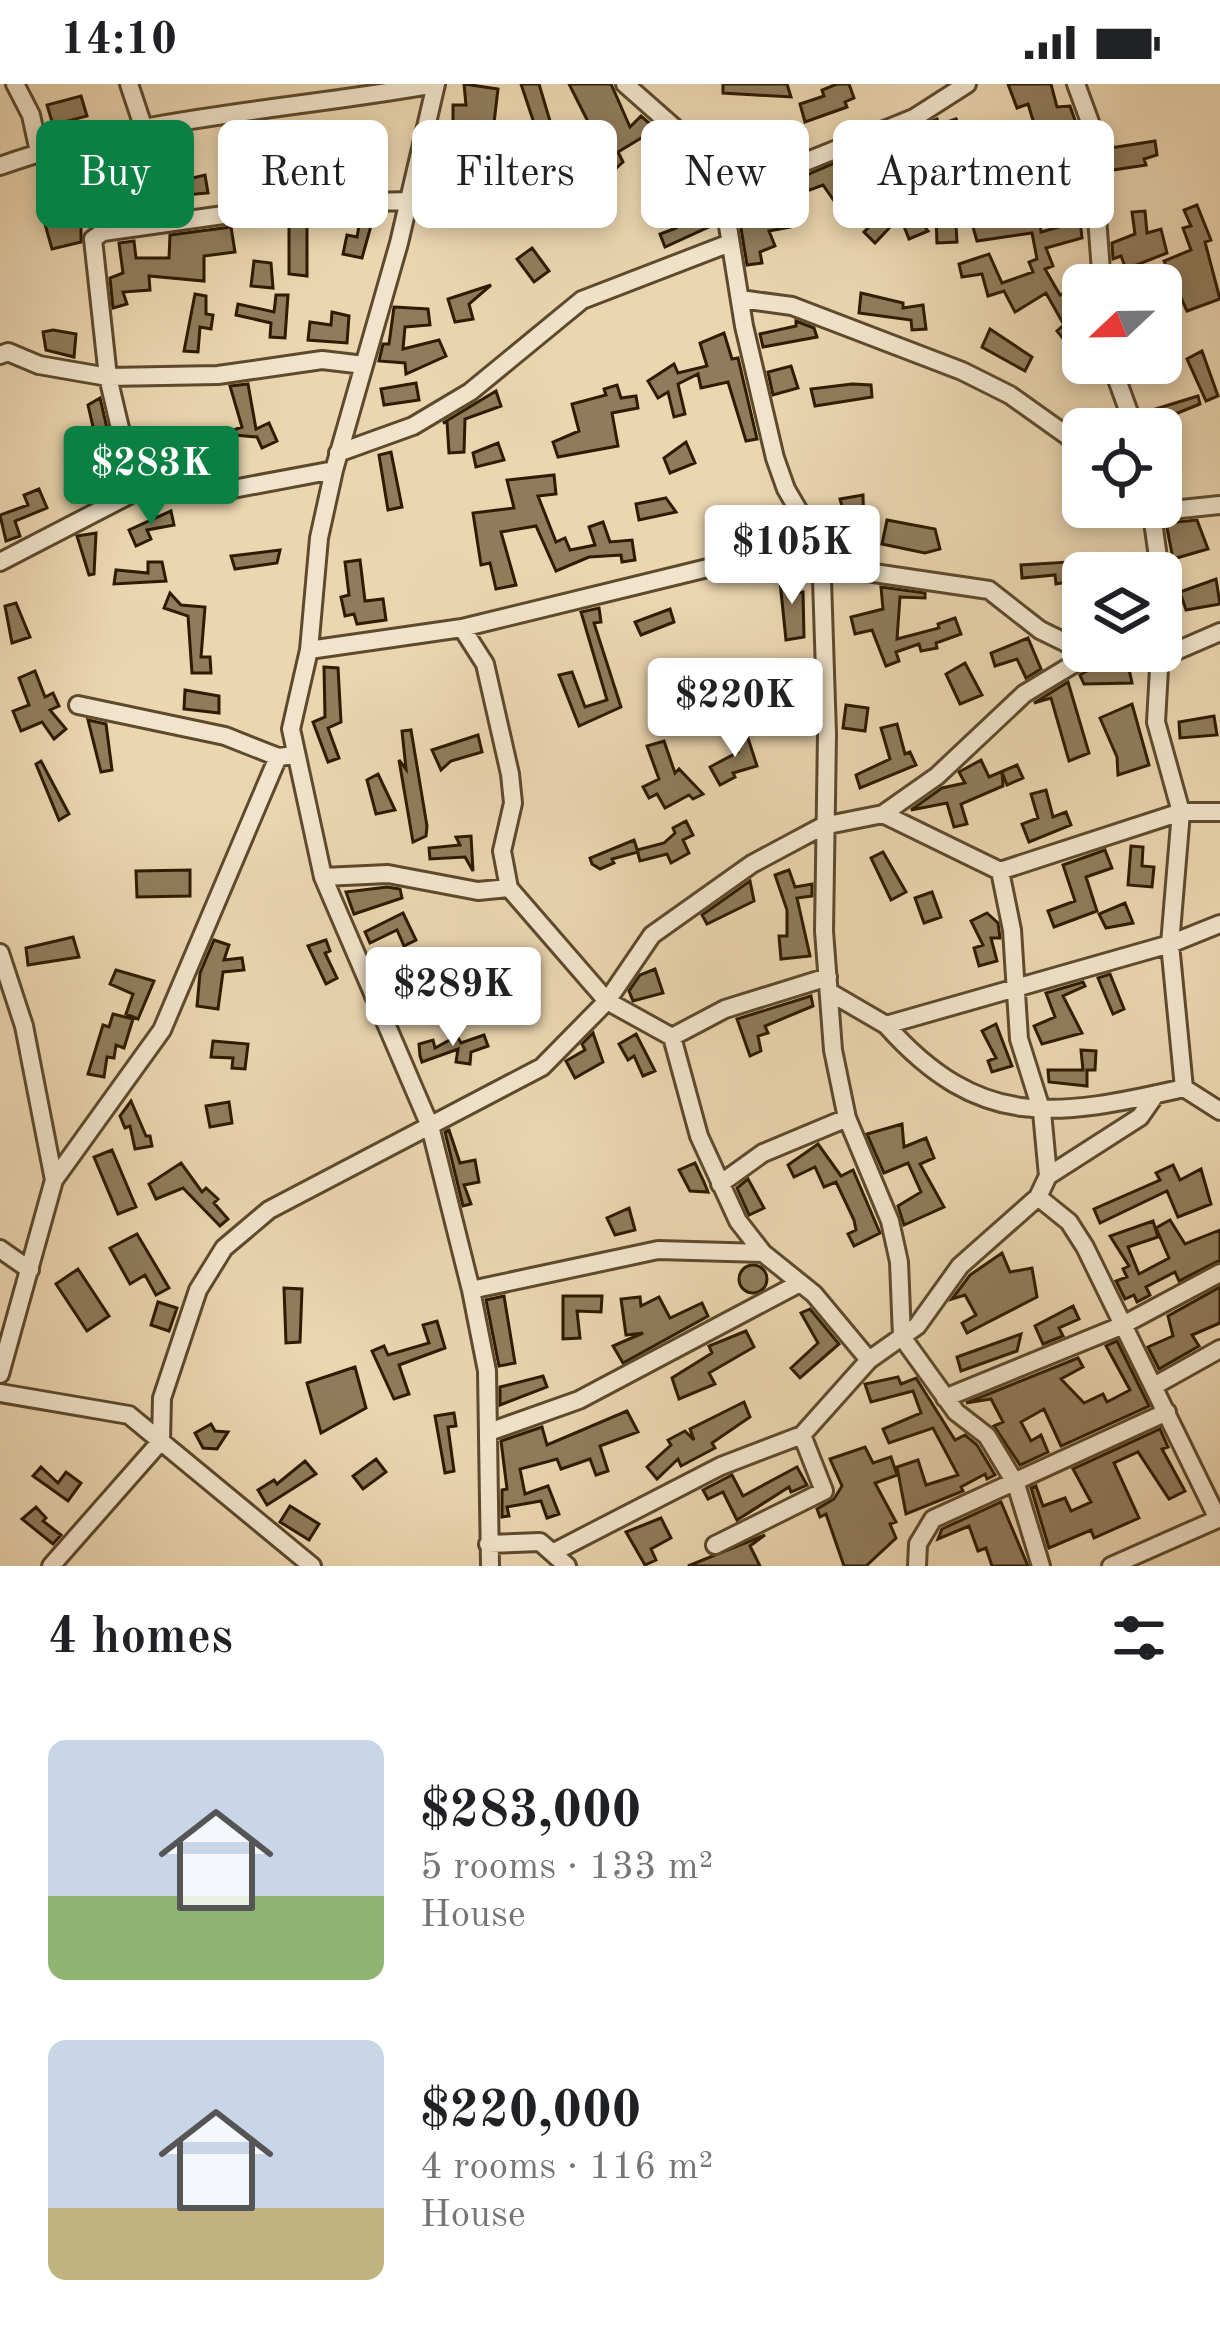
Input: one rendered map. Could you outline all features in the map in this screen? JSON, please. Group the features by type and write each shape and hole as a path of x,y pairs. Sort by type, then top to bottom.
{"street":[{"path":"15,84 36,138"},
{"path":"129,84 141,120"},
{"path":"0,1374 54,1180 162,1030 287,756 293,701 309,650 319,538 436,84 194,124"},
{"path":"625,84 665,120"},
{"path":"809,160 914,118 967,84"},
{"path":"1076,84 1090,122 1100,264"},
{"path":"0,166 36,153"},
{"path":"194,219 301,204 408,201"},
{"path":"129,228 93,239 108,377 135,492"},
{"path":"728,228 776,458 786,489 813,527 822,565 827,734 823,826 830,985 833,1050 847,1118 895,1241 902,1337 945,1398 987,1436 1016,1484 1041,1566"},
{"path":"0,562 135,492 217,492 336,462 413,426 470,392 582,299 730,243"},
{"path":"740,298 792,306 962,370 1010,394 1062,432"},
{"path":"0,356 8,352 39,365 108,377 218,375 322,360 364,365"},
{"path":"1182,508 1220,505"},
{"path":"309,650 462,628 720,565 772,558 989,590 1040,630 1062,641"},
{"path":"462,628 485,664 510,774 513,803 502,851 509,888 607,1001 672,1037 699,1136 738,1221 763,1253 800,1283 869,1360"},
{"path":"1182,645 1220,632"},
{"path":"51,1566 161,1441 162,1398 177,1347 199,1290 224,1248 269,1210 542,1067 607,1001 636,953 669,921 752,864 823,826 883,814 937,776 1024,694 1062,668"},
{"path":"1159,672 1156,722 1181,812 1169,944 1184,1088"},
{"path":"78,705 225,736 287,756"},
{"path":"287,756 323,877 430,1126 487,1371 490,1566"},
{"path":"883,814 1000,871 1181,812 1220,812"},
{"path":"488,1544 540,1542 562,1558 721,1466 802,1435 869,1360 932,1309 960,1266 1038,1197 1048,1176 1042,1112 1019,1039 1012,931 1000,871"},
{"path":"323,877 388,874 478,891 509,888"},
{"path":"886,1025 1169,944 1220,924"},
{"path":"2,966 23,1026 54,1180"},
{"path":"672,1037 747,1000 830,985 886,1025 917,1060 994,1103 1042,1112 1184,1088 1220,1111"},
{"path":"1048,1176 1140,1117 1156,1094"},
{"path":"720,1184 763,1153 847,1118"},
{"path":"1038,1197 1069,1222 1085,1247 1120,1327 1219,1519 1111,1566"},
{"path":"0,1249 30,1270"},
{"path":"471,1290 658,1250 763,1253"},
{"path":"945,1398 1120,1327 1220,1273"},
{"path":"489,1432 579,1400 800,1283"},
{"path":"1154,1386 1220,1349"},
{"path":"0,1394 129,1415 312,1566"},
{"path":"917,1566 917,1544 932,1519 1167,1412"},
{"path":"715,1545 824,1491 802,1435"}],"building":[{"path":"464,84 498,89 494,120 453,120 453,105 466,105"},
{"path":"521,84 539,84 550,120 533,120"},
{"path":"569,84 611,84 630,127 641,116 646,120 641,120 641,138 618,152 623,162 617,167 617,120 587,120"},
{"path":"723,84 787,84 791,97 723,93"},
{"path":"849,84 854,98 845,102 847,107 804,120 800,104 824,96 822,90"},
{"path":"1008,84 1051,84 1057,107 1070,106 1075,120 1033,120 1028,104 1017,108"},
{"path":"81,96 87,116 52,120 47,105"},
{"path":"1155,141 1157,155 1144,159 1146,165 1114,170 1114,147"},
{"path":"833,164 833,199 823,185 809,190 811,173"},
{"path":"205,175 208,193 194,194 194,178"},
{"path":"1197,205 1211,240 1205,242 1220,299 1187,311 1182,300 1182,264 1164,261 1191,250 1183,228 1191,226 1184,210"},
{"path":"1145,211 1147,233 1161,229 1167,253 1139,264 1124,264 1121,256 1113,259 1112,243 1135,234 1132,212"},
{"path":"46,228 81,228 81,242 52,249"},
{"path":"231,228 235,252 204,256 204,281 149,276 150,290 123,292 127,304 113,308 110,278 123,273 119,243 134,241 136,258 169,258 170,235"},
{"path":"289,228 307,228 307,276 289,274"},
{"path":"359,228 370,228 362,258 343,254 347,235 357,237"},
{"path":"676,228 706,228 665,247 660,234"},
{"path":"741,228 785,228 769,231 775,246 760,252 762,263 747,265"},
{"path":"868,228 889,228 875,243 864,232"},
{"path":"905,228 928,231 909,239"},
{"path":"936,228 956,228 957,242 937,243"},
{"path":"973,228 1041,228 1041,232 1081,228 1082,238 1046,248 1053,266 1045,269 1062,294 1062,321 1046,293 1015,312 1004,291 988,296 982,274 962,277 959,264 989,254 1002,283 1033,272 1029,262 1037,259 1032,233 977,241"},
{"path":"532,248 549,271 534,282 517,259"},
{"path":"254,261 271,263 273,288 251,286"},
{"path":"491,285 469,304 473,319 455,322 448,299"},
{"path":"861,293 903,303 903,308 923,305 926,329 912,330 911,320 859,313"},
{"path":"195,294 206,296 206,314 213,315 211,329 200,327 198,352 184,351"},
{"path":"276,295 288,295 285,338 270,337 271,323 236,315 238,304 274,312"},
{"path":"394,307 428,309 430,325 405,327 403,349 439,340 446,356 406,374 405,363 379,361 383,344 389,344"},
{"path":"332,312 349,316 347,343 308,340 310,322 331,325"},
{"path":"796,321 814,328 817,337 763,347 760,334 796,326"},
{"path":"990,329 1032,357 1025,371 982,347"},
{"path":"43,332 76,334 74,357 46,350"},
{"path":"724,333 732,359 738,358 757,439 746,441 728,382 701,388 698,374 678,384 685,414 674,417 668,392 658,398 648,381 674,364 678,373 707,366 700,343"},
{"path":"1202,351 1218,396 1206,401 1187,359"},
{"path":"791,366 798,388 773,395 768,372"},
{"path":"416,383 419,400 384,405 381,389"},
{"path":"248,384 256,429 269,423 277,441 262,448 257,437 223,434 242,427 230,386"},
{"path":"617,385 621,398 636,396 638,408 612,413 618,446 558,457 553,442 579,431 572,404 606,395 604,389"},
{"path":"871,385 872,397 815,406 811,389"},
{"path":"496,391 501,406 465,419 464,452 449,453 447,422 443,423"},
{"path":"1198,396 1200,404 1182,411 1159,408"},
{"path":"100,398 110,441 97,444 88,405"},
{"path":"686,442 695,463 670,473 664,458"},
{"path":"498,443 504,460 476,467 473,453"},
{"path":"391,452 402,507 388,510 379,455"},
{"path":"554,475 556,494 538,496 556,542 565,538 570,550 595,545 589,527 603,522 610,542 632,540 635,560 622,562 621,555 589,557 556,571 536,526 501,532 516,585 496,589 490,563 481,565 473,513 514,508 507,480"},
{"path":"39,489 47,508 15,521 20,536 6,541 0,515 28,505 24,495"},
{"path":"863,495 864,535 851,538 840,499"},
{"path":"666,498 676,512 639,520 636,504"},
{"path":"171,511 174,525 147,530 151,539 136,546 129,530"},
{"path":"887,520 935,529 940,549 925,553 882,544"},
{"path":"1197,520 1208,549 1182,556 1182,552 1172,552 1167,528 1182,528 1182,521"},
{"path":"96,533 94,574 89,575 77,536"},
{"path":"280,550 277,563 235,569 231,556"},
{"path":"360,560 365,601 383,599 386,620 357,624 354,614 345,616 341,597 349,595 345,562"},
{"path":"148,562 162,562 166,581 114,584 116,570 148,573"},
{"path":"1062,562 1062,583 1056,584 1055,575 1022,578 1021,565"},
{"path":"779,572 794,574 795,593 803,592 804,637 786,640"},
{"path":"1216,579 1220,604 1186,610 1182,591"},
{"path":"881,587 925,593 925,598 900,597 897,639 939,628 938,624 955,618 961,634 936,643 937,648 921,651 919,644 896,652 899,661 886,666 872,630 855,634 851,617 883,609"},
{"path":"170,593 181,605 205,607 201,657 210,657 211,673 192,673 188,616 164,608"},
{"path":"16,603 30,637 12,643 5,606"},
{"path":"599,608 601,622 594,623 621,707 579,726 559,675 572,672 585,707 607,700 581,612"},
{"path":"670,609 674,622 641,635 635,622"},
{"path":"1028,638 1041,669 1026,678 1017,659 995,666 991,653"},
{"path":"800,661 812,661 813,691 775,684 776,667 800,669"},
{"path":"965,663 982,695 960,704 946,674"},
{"path":"324,667 338,668 341,722 328,728 339,758 328,762 313,722 325,717"},
{"path":"35,671 45,697 53,693 59,706 50,710 66,729 54,739 42,722 21,731 13,711 29,705 19,678"},
{"path":"1130,672 1132,683 1084,684 1080,675"},
{"path":"1068,682 1089,753 1069,761 1051,698 1034,703"},
{"path":"185,690 219,696 219,713 184,709"},
{"path":"1132,704 1149,765 1118,775 1117,757 1100,718"},
{"path":"846,705 868,708 865,731 843,728"},
{"path":"1214,716 1217,735 1180,738 1179,722"},
{"path":"88,720 106,724 112,770 101,772"},
{"path":"897,724 905,754 910,752 916,765 860,788 856,775 890,759 881,728"},
{"path":"411,730 427,826 426,836 413,842 399,760 406,769 402,731"},
{"path":"746,732 757,766 733,773 735,777 720,785 710,767 738,752 732,737"},
{"path":"478,735 482,752 451,761 441,770 432,750"},
{"path":"664,741 675,773 679,769 703,794 693,799 689,795 665,808 657,794 649,798 643,787 659,779 647,746"},
{"path":"981,760 989,777 1017,765 1023,778 1007,785 1002,772 1003,786 961,804 967,824 954,827 947,803 911,810 942,788 965,783 959,772"},
{"path":"41,761 69,814 59,820 36,764"},
{"path":"378,774 395,810 376,814 367,780"},
{"path":"1046,790 1053,817 1066,812 1071,825 1029,842 1022,824 1038,818 1031,794"},
{"path":"686,821 693,835 683,840 689,853 671,863 667,854 640,861 637,850 664,843 675,833 673,828"},
{"path":"471,836 473,871 465,857 430,859 429,848 460,845 456,837"},
{"path":"634,840 638,852 612,859 614,863 600,869 592,864 590,858"},
{"path":"1131,846 1143,847 1142,866 1154,867 1152,887 1128,885"},
{"path":"1105,850 1112,868 1086,877 1097,911 1054,927 1048,911 1075,901 1063,865"},
{"path":"883,852 906,892 891,900 871,858"},
{"path":"190,870 190,896 137,897 136,871"},
{"path":"789,870 795,887 812,884 812,896 797,898 810,956 781,959 779,936 787,936 787,910 775,875"},
{"path":"750,881 754,901 707,924 702,915"},
{"path":"400,889 402,898 354,914 346,892"},
{"path":"932,892 941,917 924,923 915,898"},
{"path":"1125,903 1133,923 1106,928 1099,914"},
{"path":"403,913 416,940 404,946 397,930 370,943 365,932"},
{"path":"987,913 998,923 1000,938 991,938 997,961 979,966 974,948 983,945 971,921"},
{"path":"73,937 79,957 28,965 26,948"},
{"path":"214,940 229,945 224,960 242,958 244,970 223,972 218,1009 197,1006 200,973"},
{"path":"326,940 330,951 325,953 337,978 326,984 308,946"},
{"path":"655,969 663,993 633,1001 629,991 640,975"},
{"path":"116,970 154,981 138,1019 126,1014 133,994 110,984"},
{"path":"1110,974 1124,1009 1113,1014 1098,978"},
{"path":"1083,982 1085,986 1063,996 1082,1033 1042,1044 1034,1026 1055,1017 1046,993"},
{"path":"811,996 813,1006 765,1026 768,1033 758,1036 761,1051 750,1056 737,1019"},
{"path":"113,1014 133,1019 124,1048 116,1045 114,1058 107,1057 104,1077 88,1074 103,1025 109,1027"},
{"path":"996,1024 1012,1066 992,1072 988,1061 996,1058 982,1031"},
{"path":"593,1033 603,1062 575,1078 566,1061 585,1050 582,1044"},
{"path":"636,1034 655,1071 643,1076 634,1056 628,1060 619,1044"},
{"path":"484,1035 488,1046 471,1052 470,1064 456,1062 458,1049 422,1062 419,1044 433,1040 435,1048 457,1036 461,1043"},
{"path":"213,1041 248,1044 245,1069 232,1068 233,1058 211,1057"},
{"path":"1081,1050 1096,1051 1095,1070 1087,1070 1087,1086 1049,1082 1048,1070 1083,1070"},
{"path":"131,1101 152,1146 135,1149 130,1126 125,1128 120,1116"},
{"path":"229,1102 232,1123 210,1127 206,1106"},
{"path":"902,1124 904,1147 926,1138 934,1158 920,1164 944,1207 904,1225 898,1206 921,1192 908,1163 884,1173 867,1134"},
{"path":"449,1130 460,1163 475,1160 479,1182 464,1185 471,1204 463,1206 445,1132"},
{"path":"818,1144 841,1176 853,1170 880,1233 854,1246 848,1234 856,1230 854,1220 836,1182 824,1187 815,1167 794,1177 788,1165"},
{"path":"112,1150 136,1207 118,1214 94,1157"},
{"path":"181,1163 202,1192 206,1188 218,1199 214,1203 228,1219 220,1226 183,1188 156,1199 149,1184"},
{"path":"695,1163 708,1192 690,1191 679,1170"},
{"path":"1173,1165 1180,1180 1201,1169 1211,1204 1178,1217 1167,1191 1100,1223 1094,1209 1160,1180 1156,1173"},
{"path":"748,1179 764,1208 749,1215 737,1188"},
{"path":"629,1208 635,1230 615,1235 607,1218"},
{"path":"1170,1220 1185,1244 1220,1230 1220,1260 1179,1281 1175,1272 1146,1287 1150,1295 1137,1302 1134,1295 1125,1299 1116,1281 1127,1277 1123,1269 1129,1266 1110,1236 1153,1221 1158,1237 1128,1247 1139,1274 1169,1258 1156,1228"},
{"path":"137,1234 169,1288 156,1295 145,1275 130,1284 110,1248"},
{"path":"1002,1253 1010,1272 1032,1268 1037,1297 967,1333 962,1323 976,1315 965,1295 952,1299 970,1275"},
{"path":"753,1265 763,1269 767,1279 763,1289 753,1293 743,1289 739,1279 743,1269"},
{"path":"78,1269 109,1316 87,1331 56,1284"},
{"path":"1220,1287 1220,1323 1192,1335 1199,1346 1159,1369 1148,1347 1173,1336 1168,1316"},
{"path":"284,1288 302,1289 300,1342 286,1343"},
{"path":"504,1296 515,1363 499,1366 486,1300"},
{"path":"563,1296 602,1296 601,1312 577,1311 580,1338 563,1339"},
{"path":"640,1297 641,1306 659,1297 670,1318 702,1303 708,1316 623,1363 613,1346 643,1333 626,1335 621,1299"},
{"path":"158,1302 177,1308 169,1331 151,1325"},
{"path":"1073,1306 1079,1319 1059,1328 1063,1336 1043,1344 1035,1326"},
{"path":"810,1309 839,1344 800,1378 791,1368 818,1343 801,1313"},
{"path":"437,1321 445,1348 399,1365 409,1394 394,1399 372,1351 384,1346 388,1355 429,1343 423,1325"},
{"path":"746,1331 754,1347 709,1373 715,1384 679,1399 672,1378 712,1353 709,1346"},
{"path":"1021,1334 1017,1351 961,1371 957,1357"},
{"path":"1117,1341 1149,1406 1061,1446 1044,1409 1021,1422 1031,1441 1041,1435 1048,1452 1020,1465 994,1426 1003,1422 991,1399 966,1403 1078,1358 1083,1367 1061,1379 1084,1403 1103,1394 1107,1402 1130,1390 1106,1346"},
{"path":"355,1367 366,1408 321,1433 307,1383"},
{"path":"543,1376 547,1387 500,1405 500,1387"},
{"path":"898,1377 901,1384 916,1378 955,1440 965,1435 977,1445 995,1475 987,1479 985,1474 961,1487 963,1491 906,1514 897,1467 918,1460 926,1485 958,1475 933,1428 889,1443 883,1429 921,1413 913,1391 871,1402 865,1384"},
{"path":"744,1402 750,1417 712,1443 715,1448 681,1466 678,1459 657,1479 647,1467 671,1445 668,1440 685,1431 694,1440 690,1429"},
{"path":"627,1411 638,1432 600,1446 608,1471 596,1475 590,1459 561,1469 557,1459 520,1469 525,1494 548,1486 559,1514 547,1518 541,1501 507,1507 509,1516 502,1517 502,1490 507,1489 501,1441 542,1427 547,1445"},
{"path":"454,1413 456,1426 448,1427 454,1471 445,1473 435,1416"},
{"path":"211,1424 215,1431 228,1432 217,1449 203,1448 195,1433"},
{"path":"1160,1429 1168,1447 1162,1449 1185,1491 1169,1499 1138,1452 1114,1463 1139,1518 1094,1538 1091,1530 1049,1548 1031,1488 1036,1486 1043,1506 1065,1498 1071,1511 1091,1502 1073,1469"},
{"path":"865,1447 873,1463 891,1457 897,1475 875,1483 896,1522 890,1524 896,1538 866,1566 844,1566 826,1514 820,1517 817,1509 834,1499 842,1486 830,1459"},
{"path":"376,1459 386,1472 363,1489 353,1476"},
{"path":"305,1461 316,1474 267,1505 258,1490 274,1480 277,1484"},
{"path":"41,1467 58,1483 66,1472 81,1483 68,1501 33,1476"},
{"path":"797,1467 807,1485 791,1492 789,1487 737,1520 723,1492 708,1499 703,1490 732,1475 743,1496"},
{"path":"1001,1502 1028,1566 992,1566 986,1548 978,1551 969,1526 938,1539 942,1529"},
{"path":"290,1506 319,1524 309,1540 280,1522"},
{"path":"36,1507 46,1518 43,1521 61,1535 53,1544 22,1519"},
{"path":"661,1518 671,1538 651,1549 656,1560 645,1565 626,1532"},
{"path":"765,1535 750,1546 760,1566 688,1566"}]}
